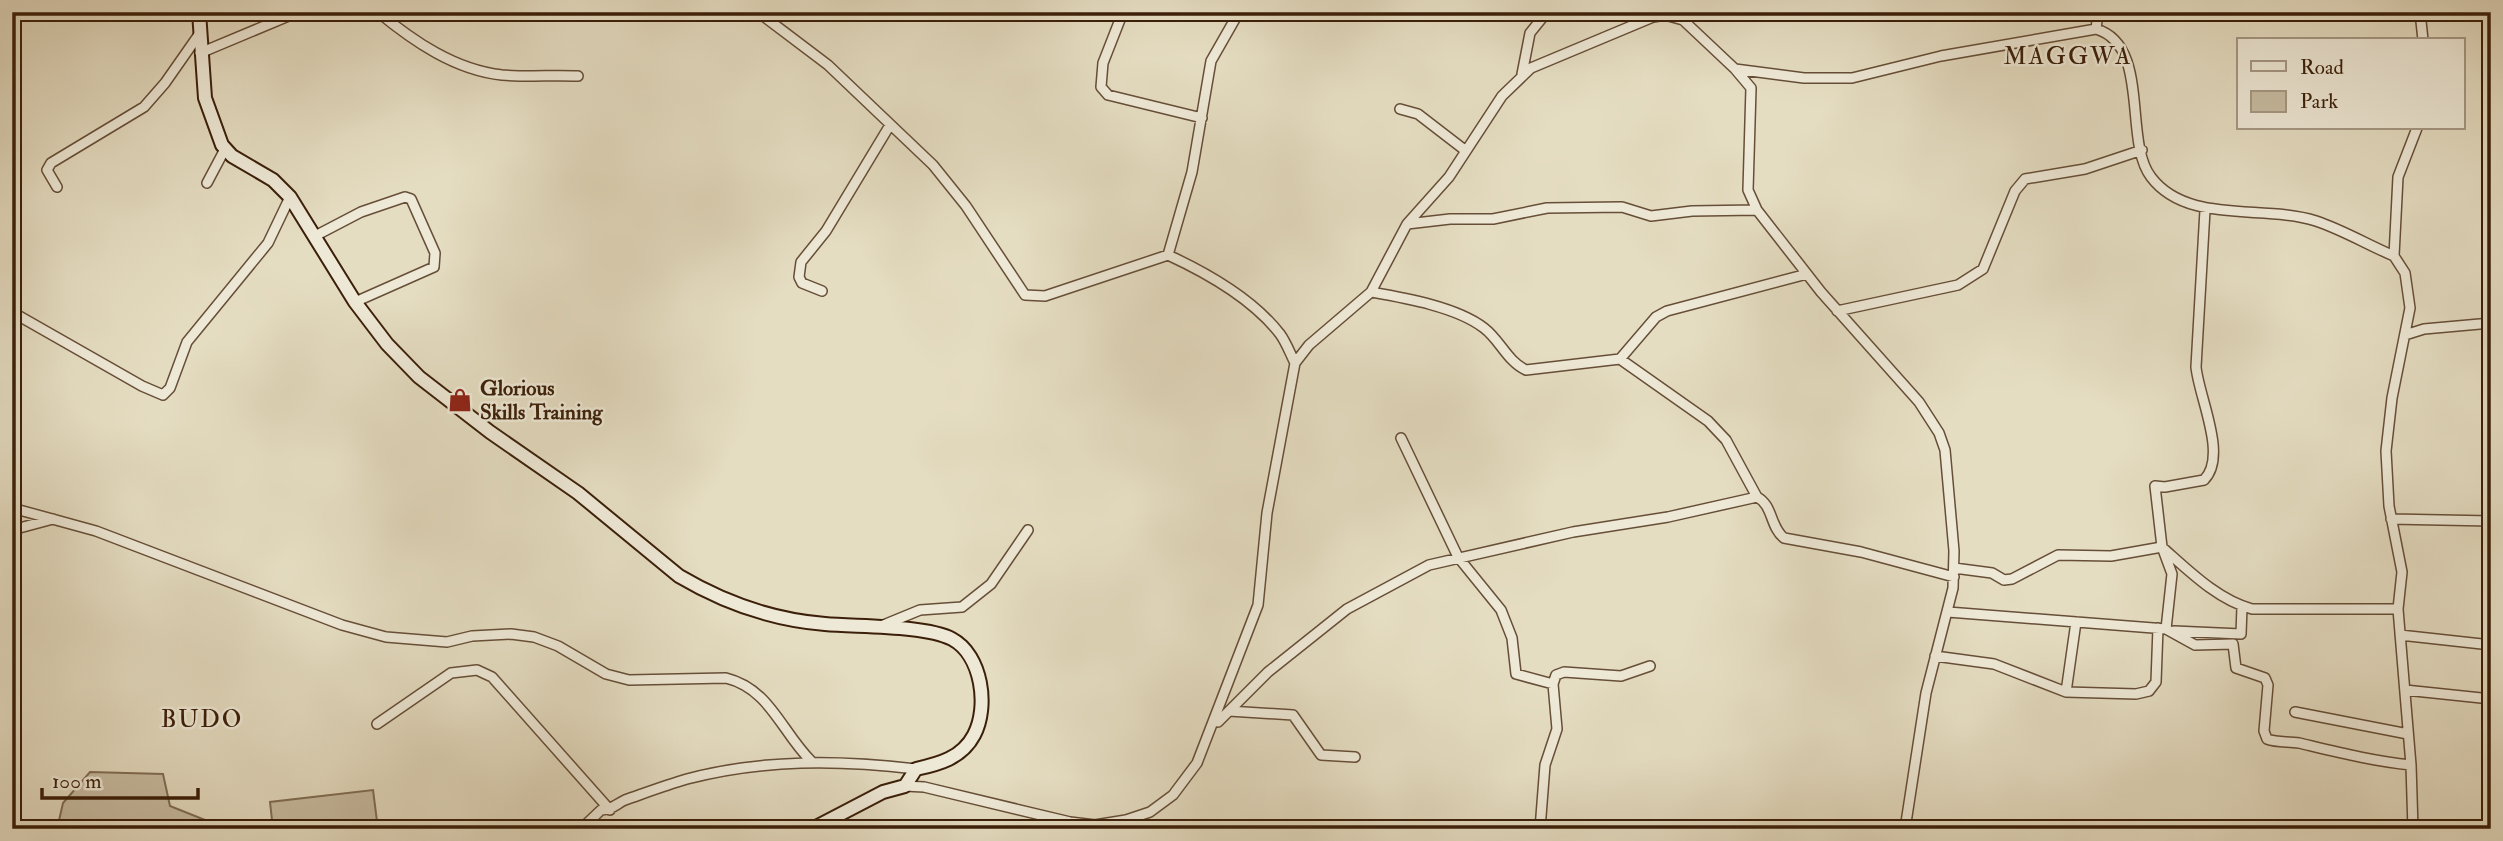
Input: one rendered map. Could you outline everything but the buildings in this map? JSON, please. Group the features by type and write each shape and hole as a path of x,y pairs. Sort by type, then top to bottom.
{"street":[{"path":"199,12 205,98 216,133 225,149 273,180 290,197 355,302 411,370 490,432 578,493 680,576 759,612 821,624 939,634 962,646 976,667 981,698 974,735 950,759 916,769 811,761 743,766 684,780 622,802 610,810 601,810 581,829"},
{"path":"200,52 298,12"},
{"path":"378,12 411,40 432,52 490,72 578,76"},
{"path":"758,12 828,65 950,184 1025,295 1045,296 1168,255 1205,274 1259,313 1280,334 1295,363"},
{"path":"1123,12 1103,63 1101,87 1108,95 1202,118"},
{"path":"1168,255 1192,172 1212,61 1239,12"},
{"path":"1522,74 1530,33 1546,12"},
{"path":"2096,29 2098,12"},
{"path":"2420,12 2423,38"},
{"path":"1095,825 1150,812 1184,783 1198,763 1258,605 1270,494 1295,363 1309,345 1371,292 1407,224 1448,177 1502,96 1522,74 1546,60 1653,17 1672,15 1683,20 1735,69 1751,88 1748,190 1757,209 1837,310 1908,387 1939,433 1949,482 1954,573 1948,612 1935,656 1918,734 1905,829"},
{"path":"1735,69 1804,78 1852,78 1962,52 2096,29 2107,33 2125,60 2147,172 2156,184 2205,210 2252,211 2305,218 2400,260 2408,284 2410,308 2392,398 2386,451 2391,519 2402,572 2398,609 2411,765 2413,829"},
{"path":"57,187 47,170 51,163 144,107 165,83 200,33"},
{"path":"1400,109 1418,114 1466,152"},
{"path":"822,291 802,283 799,277 801,262 827,231 890,125"},
{"path":"2394,256 2398,177 2416,130"},
{"path":"207,183 225,149"},
{"path":"1837,310 1958,285 1983,269 2015,191 2022,182 2096,166 2142,150"},
{"path":"12,312 142,386 163,395 170,388 184,347 268,243 290,197"},
{"path":"314,236 361,212 405,197 411,199 435,253 434,267 355,302"},
{"path":"1407,224 1450,219 1493,219 1547,208 1622,207 1651,216 1692,211 1757,209"},
{"path":"1935,656 1994,664 2066,692 2136,694 2149,691 2156,682 2166,629 2172,574 2162,547 2155,486 2165,487 2204,480 2213,463 2214,439 2198,389 2196,367 2205,210"},
{"path":"1620,359 1656,317 1667,311 1807,274"},
{"path":"1371,292 1467,315 1486,329 1515,363 1526,370 1620,359 1708,421 1726,440 1757,497 1767,506 1775,530 1784,538 1954,573 2012,579 2058,555 2111,556 2162,547"},
{"path":"2405,335 2424,329 2491,323"},
{"path":"1401,438 1458,557 1501,610 1512,638 1516,674 1553,684"},
{"path":"1214,726 1268,672 1347,609 1397,580 1458,557 1757,497"},
{"path":"12,508 96,531 342,625 386,637 447,642 472,636 511,634 534,637 558,646 606,674 629,680 726,678 741,682 762,695 797,747 811,761"},
{"path":"12,530 54,519"},
{"path":"2391,519 2491,521"},
{"path":"876,628 920,610 962,607 991,584 1028,530"},
{"path":"2162,547 2199,579 2242,607 2265,610 2398,609"},
{"path":"1948,612 2241,634 2242,607"},
{"path":"2066,692 2076,622"},
{"path":"2166,629 2195,645 2233,644 2236,668 2265,678 2268,685 2264,732 2267,739 2277,743 2295,742 2363,760 2411,765"},
{"path":"2400,635 2491,645"},
{"path":"1540,829 1545,765 1557,729 1553,684 1559,672 1621,676 1650,666"},
{"path":"377,724 451,673 477,670 492,677 610,810"},
{"path":"2405,690 2491,699"},
{"path":"1229,711 1293,715 1321,755 1355,757"},
{"path":"2295,712 2408,734"},
{"path":"905,786 916,769"},
{"path":"812,829 883,792 905,786 933,789 1070,822 1112,829"},
{"path":"1140,816 1142,829"}],"green space":[{"path":"90,772 163,774 170,806 205,820 205,829 57,829 63,803"},
{"path":"373,790 378,829 273,829 270,802"}],"place":[{"name":"Glorious Skills Training","path":"460,400"}],"district":[{"name":"MAGGWA","path":"2068,56"},
{"name":"BUDO","path":"202,719"}]}
